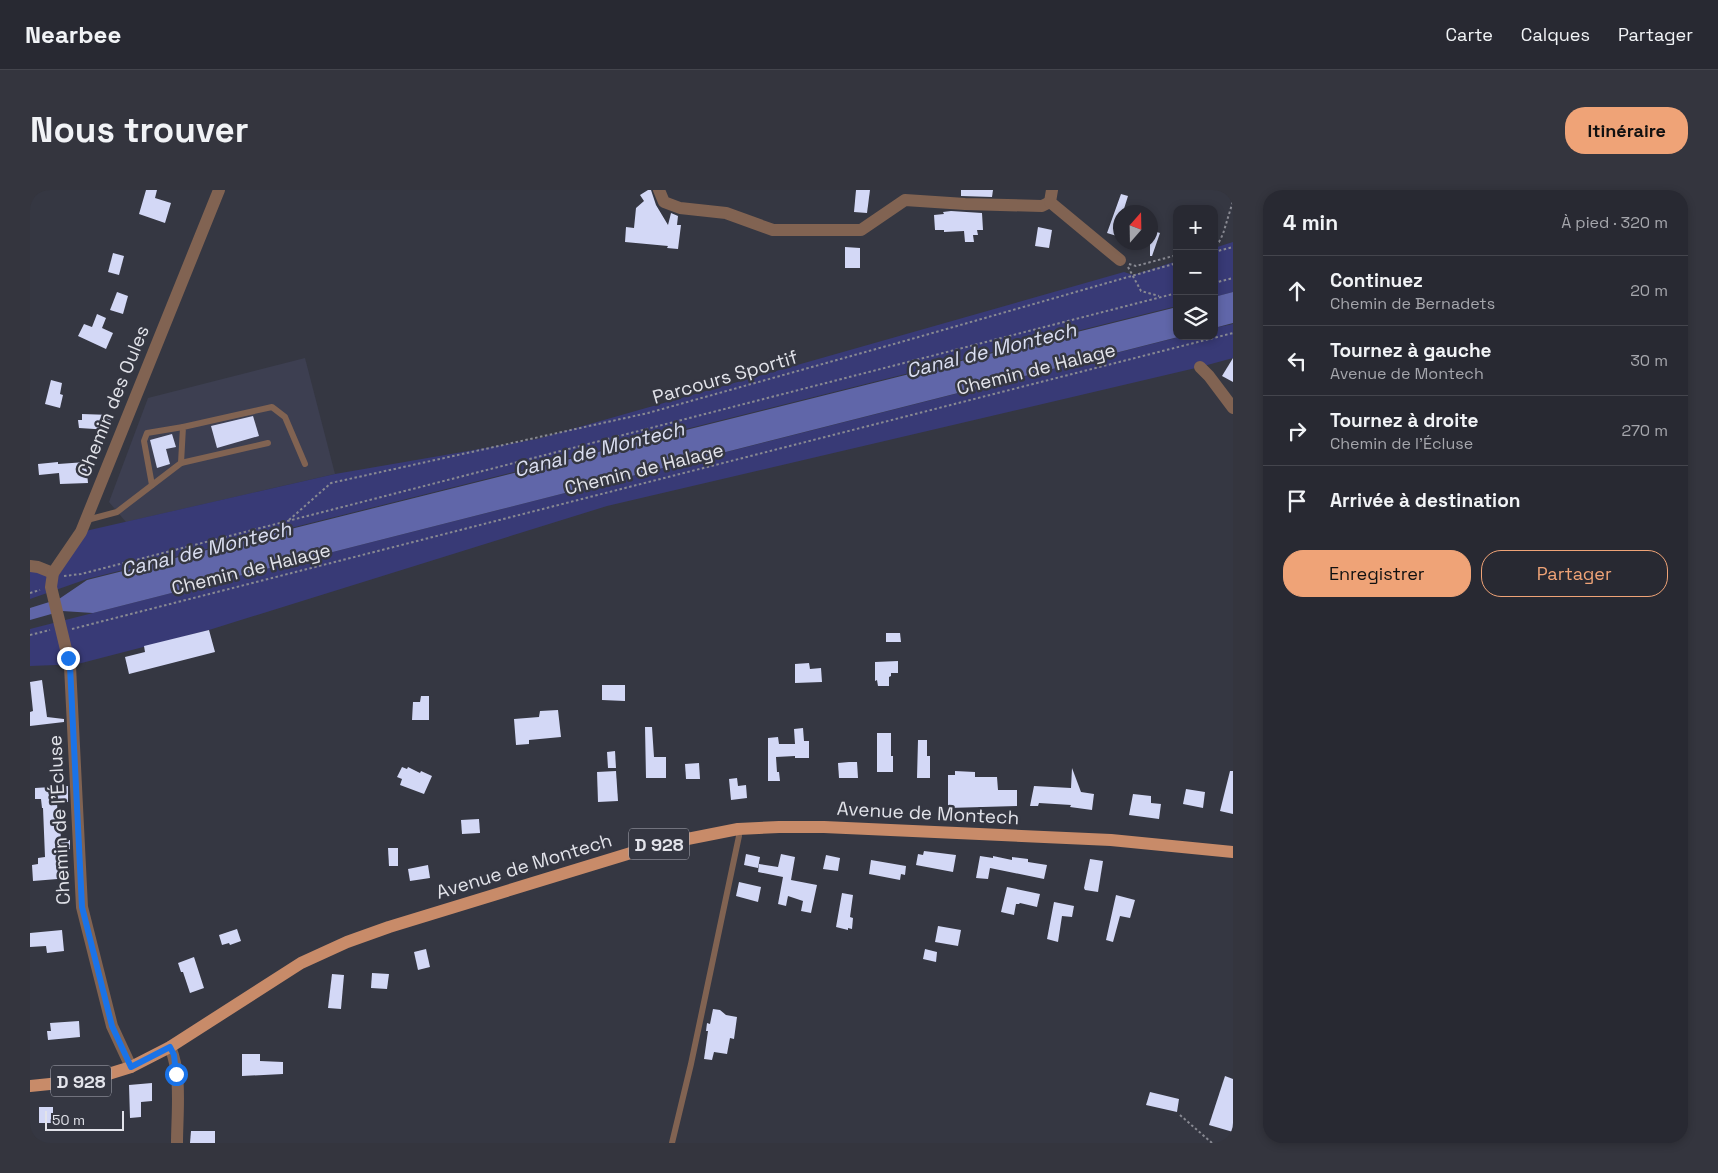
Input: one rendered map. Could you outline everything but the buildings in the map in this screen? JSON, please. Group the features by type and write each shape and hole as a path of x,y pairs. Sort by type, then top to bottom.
{"main road":[{"name":"Avenue de Montech","path":"131,1067 170,1047 301,963 348,942 417,918 657,845 738,829 824,827 1111,840 1233,852"},
{"name":"D 928","path":"30,1086 89,1080 131,1067"}],"street":[{"name":"Chemin des Oules","path":"60,626 52,590 53,573 80,532 219,190"},
{"path":"659,190 664,202 680,208 726,213 773,230 862,230 905,200 1042,206 1051,196 1124,263"},
{"path":"1200,367 1233,408"},
{"path":"30,566 53,573"},
{"name":"Chemin de l'Écluse","path":"60,626 70,666 82,907 112,1026 131,1067"},
{"path":"170,1047 174,1055 176,1074 177,1143"}],"lane":[{"path":"152,485 144,441 147,433 184,427 272,407 285,417 305,464"},
{"path":"181,464 184,427"},
{"path":"85,520 117,512 181,464 268,443"},
{"path":"672,1143 739,836 738,829"}],"path":[{"path":"1218,242 1223,234 1233,201"},
{"path":"1218,251 1233,247"},
{"path":"1124,263 1136,266 1173,256"},
{"path":"1124,263 1141,291 1161,297"},
{"name":"Parcours Sportif","path":"289,521 331,483 648,413 1173,264"},
{"path":"1218,282 1233,278"},
{"name":"Chemin de Halage","path":"53,573 61,577 82,574 1173,294"},
{"name":"Chemin de Halage","path":"30,635 60,626 78,627 1233,333"},
{"path":"1180,1115 1212,1143"}],"shaded area":[{"path":"1233,242 1233,292 1218,296 1218,250 1218,247"},
{"path":"1173,262 1173,307 87,579 30,599 30,566 53,573 81,532 335,474 537,439 1124,272 1133,275"},
{"path":"1233,324 1233,358 607,506 209,630 70,666 30,666 30,629 1173,339 1218,340 1218,327"},
{"path":"305,358 335,474 126,522 109,502 148,398"}],"water":[{"path":"1233,292 1233,323 1218,327 1218,296"},
{"path":"1173,308 1173,338 93,613 62,611 30,620 30,608 59,599 87,580"}],"route":[{"path":"68,658 70,666 82,907 112,1026 131,1067 170,1047 174,1055 176,1074"}],"water label":[{"name":"Canal de Montech","path":"991,350"},
{"name":"Canal de Montech","path":"599,449"},
{"name":"Canal de Montech","path":"206,549"}]}
